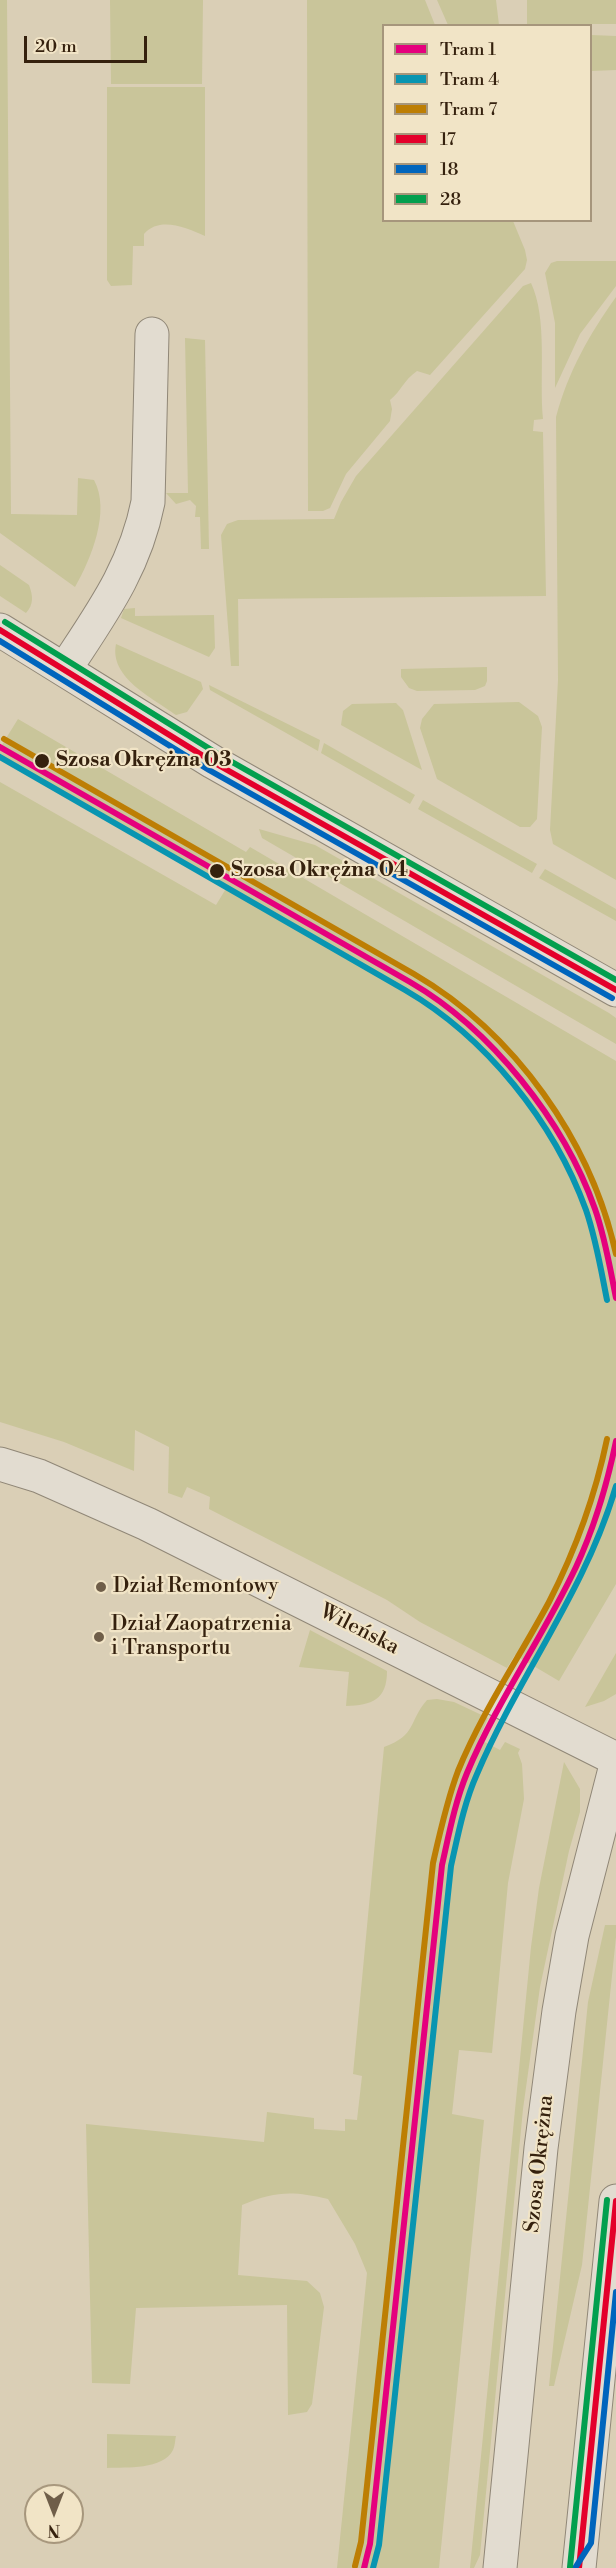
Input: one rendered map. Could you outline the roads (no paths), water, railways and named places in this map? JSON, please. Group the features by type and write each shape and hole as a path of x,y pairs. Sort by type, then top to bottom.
{"street":[{"path":"65,669 121,582 143,526 148,502 152,334"},
{"path":"0,630 224,768 616,990"},
{"name":"Wileńska","path":"0,1464 48,1480 147,1524 616,1759"},
{"name":"Szosa Okrężna","path":"500,2568 541,2148 558,2022 572,1936 616,1765"},
{"path":"579,2568 616,2201"}],"tram line":[{"name":"7","path":"4,739 414,974 451,998 485,1027 516,1059 544,1094 568,1131 588,1171 604,1212 616,1254"},
{"name":"1","path":"0,747 410,982 469,1025 521,1080 564,1143 595,1209 616,1298"},
{"name":"4","path":"0,757 405,990 435,1009 463,1032 514,1085 556,1145 586,1210 607,1300"},
{"name":"7","path":"355,2566 361,2542 433,1863 458,1771 478,1728 549,1602 568,1562 584,1522 607,1439"},
{"name":"1","path":"364,2568 370,2544 442,1865 447,1842 459,1795 479,1746 583,1552 600,1505 616,1441"},
{"name":"4","path":"373,2568 379,2545 451,1866 456,1843 472,1785 512,1702 588,1561 616,1486"},
{"path":"367,2568 370,2544"}],"place":[{"name":"Szosa Okrężna 03","path":"42,761"},
{"name":"Szosa Okrężna 04","path":"217,871"},
{"name":"Dział Remontowy","path":"101,1587"},
{"name":"Dział Zaopatrzenia i Transportu","path":"99,1637"}]}
